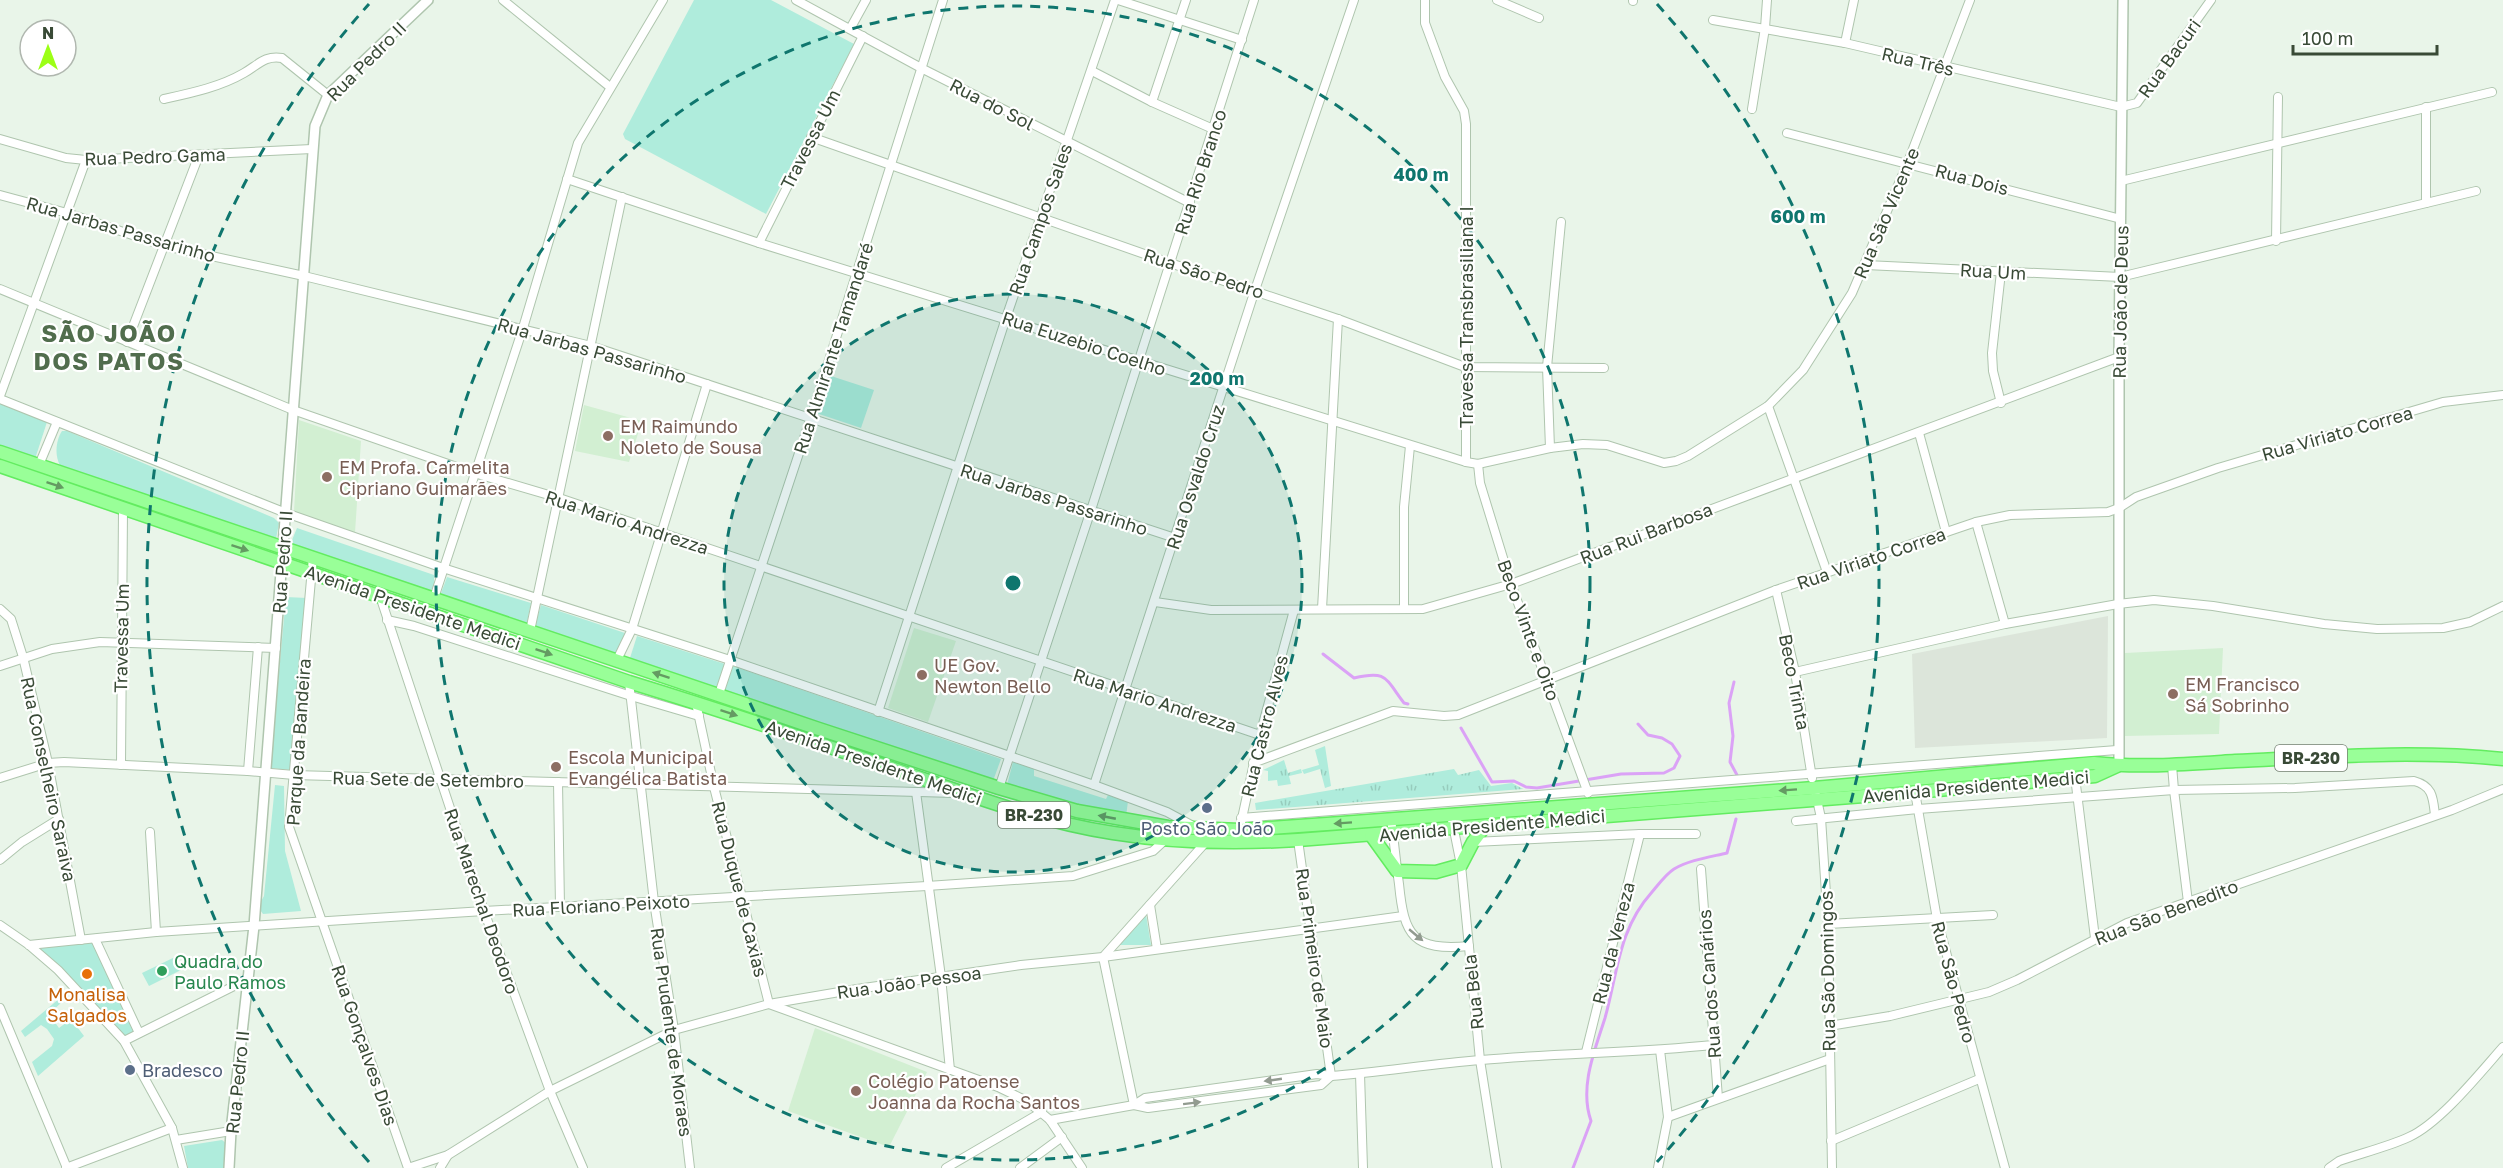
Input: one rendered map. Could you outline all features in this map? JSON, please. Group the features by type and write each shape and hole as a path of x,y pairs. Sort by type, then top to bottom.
{"main road":[{"name":"Avenida Presidente Medici","path":"0,452 999,788 1077,811 1205,843 1241,830 1298,840 1393,834 1815,794 2094,763 2119,766"},
{"name":"Avenida Presidente Medici","path":"0,466 123,510 282,561 629,682 698,709 1026,813 1113,833 1166,833 1199,829 1241,830 1451,815 1815,794 1915,792 2095,776 2119,766"},
{"path":"78,493 83,481"},
{"path":"586,667 592,652"},
{"name":"BR-230","path":"2119,766 2428,753 2503,759"},
{"path":"1026,813 1031,798"},
{"path":"1371,835 1397,871 1436,872 1461,865 1473,842 1485,826"},
{"path":"1199,829 1205,843"}],"street":[{"name":"Rua Pedro II","path":"229,1168 231,1131 254,926 315,126 328,94 428,0"},
{"path":"502,0 610,87"},
{"path":"434,598 523,328 578,143 663,0"},
{"name":"Rua do Sol","path":"796,0 923,69 1190,203"},
{"path":"850,29 866,0"},
{"name":"Rua Almirante Tamandaré","path":"719,694 811,417 943,0"},
{"path":"1116,0 1242,40"},
{"name":"Rua Campos Sales","path":"878,712 1006,318 1116,0"},
{"path":"1152,102 1186,0"},
{"name":"Rua Rio Branco","path":"999,788 1092,510 1254,0"},
{"name":"Rua Osvaldo Cruz","path":"1094,784 1255,290 1354,0"},
{"name":"Travessa Transbrasiliana I","path":"1425,0 1425,23 1445,77 1464,111 1466,124 1466,462"},
{"path":"1497,0 1539,18"},
{"path":"1752,109 1765,28 1767,0"},
{"path":"1845,44 1854,0"},
{"name":"Rua São Vicente","path":"1768,406 1803,370 1852,293 1866,265 1946,68 1970,0"},
{"name":"Rua João de Deus","path":"2119,766 2117,750 2119,357 2123,0"},
{"name":"Rua Bacuri","path":"2121,108 2137,103 2211,0"},
{"name":"Rua Três","path":"1713,20 1845,44 2121,108"},
{"name":"Travessa Um","path":"759,243 863,36"},
{"path":"164,99 211,88 230,80 269,57 282,58 328,94"},
{"path":"1092,71 1152,102 1213,129"},
{"path":"2121,181 2492,92"},
{"path":"2276,241 2278,98"},
{"path":"2426,108 2426,203"},
{"name":"Rua Dois","path":"1787,133 1908,162 2121,219"},
{"name":"Rua São Pedro","path":"811,137 1042,216 1170,263 1338,319 1465,367 1604,368"},
{"name":"Rua Pedro Gama","path":"0,139 66,158 86,160 312,149"},
{"path":"127,342 199,155"},
{"path":"0,398 86,160"},
{"name":"Rua Euzebio Coelho","path":"567,179 759,243 1140,360 1224,389 1466,462 1478,464 1550,448 1583,444 1607,445 1664,463 1676,461 1697,451 1768,406"},
{"name":"Rua Um","path":"1866,265 2120,277 2476,191"},
{"name":"Rua Jarbas Passarinho","path":"0,195 67,213 165,246 304,276 591,346 1175,538"},
{"path":"530,631 622,198"},
{"path":"1550,448 1547,367 1561,222"},
{"path":"2001,272 1992,353 1993,371 2001,403"},
{"name":"Rua Mario Andrezza","path":"0,289 293,410 474,473 559,498 1260,735"},
{"path":"1322,609 1338,319"},
{"name":"Rua Rui Barbosa","path":"1155,602 1211,610 1422,609 1511,584 2001,403 2119,357"},
{"path":"617,660 632,629 707,384"},
{"name":"Rua Viriato Correa","path":"1254,763 1393,711 1444,716 1458,715 1776,590 1976,522 2010,515 2108,512 2136,497 2173,483 2308,441 2443,402 2503,395"},
{"name":"Avenida Presidente Medici","path":"0,398 286,513 443,568 729,660 1094,784 1167,812 1199,829"},
{"path":"1768,406 1827,572"},
{"path":"39,465 57,422"},
{"path":"1919,433 1946,532"},
{"path":"1404,609 1404,507 1410,446"},
{"name":"Beco Vinte e Oito","path":"1478,464 1483,493 1511,584 1588,793"},
{"name":"Travessa Um","path":"121,765 123,510"},
{"path":"1976,522 2005,624"},
{"name":"Parque da Bandeira","path":"313,557 289,826 321,922"},
{"name":"Beco Trinta","path":"1776,590 1795,672 1811,775"},
{"name":"Rua Marechal Deodoro","path":"380,596 484,911 550,1091 583,1168"},
{"path":"1795,672 2005,624 2154,600 2177,601 2324,624 2401,629 2443,628 2470,622 2503,606"},
{"name":"Rua Conselheiro Saraiva","path":"0,609 11,619 23,657 48,763 81,940"},
{"name":"Rua Castro Alves","path":"1241,830 1260,735 1294,610"},
{"path":"387,620 414,626 631,696 698,709"},
{"path":"0,666 23,657 77,644 121,641 276,648"},
{"path":"248,771 258,647"},
{"name":"Rua Prudente de Moraes","path":"629,682 654,902 674,1030 690,1168"},
{"name":"Rua Duque de Caxias","path":"698,709 714,787 769,1004"},
{"path":"1241,830 1588,793 2117,750"},
{"name":"Rua Sete de Setembro","path":"0,778 48,763 294,775 967,794"},
{"path":"2172,765 2188,902"},
{"name":"Rua São Domingos","path":"1811,775 1821,818 1828,924 1832,1168"},
{"path":"2075,777 2095,938"},
{"path":"1796,821 1918,809 2174,790 2295,788 2414,781 2432,791 2435,815"},
{"path":"558,782 560,907"},
{"name":"Rua São Benedito","path":"1829,1026 1959,1001 2017,980 2127,923 2503,789"},
{"path":"916,792 941,977 950,1070"},
{"name":"Rua São Pedro","path":"1915,792 1937,919 2005,1168"},
{"name":"Rua Bela","path":"1451,815 1461,865 1480,1060 1497,1168"},
{"path":"0,860 22,842 58,819"},
{"path":"1391,819 1405,924 1421,941 1437,946 1469,946"},
{"path":"150,832 156,932"},
{"name":"Rua Floriano Peixoto","path":"29,945 156,932 1073,876 1153,851 1166,833"},
{"path":"1473,842 1640,834 1696,834"},
{"name":"Rua da Veneza","path":"1587,1052 1640,834"},
{"name":"Rua Primeiro de Maio","path":"1298,840 1331,1076"},
{"path":"1134,1105 1102,957 1205,843"},
{"name":"Rua dos Canários","path":"1701,869 1718,1098"},
{"path":"1150,905 1157,949"},
{"path":"1828,924 1993,915"},
{"name":"Rua João Pessoa","path":"408,1168 448,1155 550,1091 674,1030 769,1004 1021,965 1102,957 1403,916"},
{"name":"Rua Gonçalves Dias","path":"321,922 408,1168"},
{"path":"0,925 29,945 58,970 124,1041 172,1128 183,1168"},
{"path":"95,939 139,1033"},
{"path":"124,1041 248,979"},
{"path":"769,1004 998,1087 1027,1101 1050,1120 1082,1168"},
{"path":"0,1008 3,1022 67,1168 172,1128"},
{"path":"1050,1120 1134,1105 1148,1107 1262,1094 1321,1084 1331,1076 1480,1060 1713,1045"},
{"path":"2329,1168 2339,1161 2410,1137 2422,1129 2445,1110 2503,1047"},
{"path":"1658,1168 1668,1117 1660,1050"},
{"path":"1668,1117 1830,1059"},
{"path":"1360,1074 1363,1168"},
{"path":"1831,1141 1979,1079"},
{"path":"946,1168 1042,1112"},
{"path":"176,1140 231,1131"},
{"path":"1020,1168 1062,1137"},
{"name":"Rua João Pessoa","path":"440,1168 448,1155"}],"shaded area":[{"name":"EM Raimundo Noleto de Sousa","path":"584,405 642,421 629,462 575,451"},
{"name":"EM Profª. Carmelita Cipriano Guimarães","path":"299,420 361,441 355,533 294,512"},
{"path":"2108,616 2107,738 1915,748 1912,654"},
{"name":"UE Gov. Newton Bello","path":"914,628 956,641 928,722 888,708"},
{"name":"EM Francisco Sá Sobrinho","path":"2223,648 2219,734 2125,736 2125,653"},
{"name":"Colégio Patoense Joanna da Rocha Santos","path":"815,1028 927,1072 889,1147 788,1111"}],"green space":[{"path":"694,0 771,0 854,44 766,214 625,139 623,134"},
{"path":"828,375 874,390 861,428 816,413"},
{"path":"0,404 47,422 35,459 0,447"},
{"path":"62,431 67,431 274,518 279,523 276,539 63,469 58,461 56,450"},
{"path":"297,528 434,575 431,591 294,547 292,540"},
{"path":"447,577 531,603 526,627 440,596"},
{"path":"286,597 307,598 291,770 270,768"},
{"path":"541,605 625,633 616,657 534,629"},
{"path":"637,636 725,664 716,690 629,661"},
{"path":"733,666 1001,759 993,781 724,691"},
{"path":"1325,746 1331,786 1325,788 1320,769 1304,774 1302,770 1319,765 1315,750"},
{"path":"1284,760 1288,773 1301,769 1302,773 1289,776 1291,784 1278,786 1277,780 1268,781 1268,771 1263,770"},
{"path":"1013,762 1034,769 1034,776 1106,799 1108,795 1128,801 1126,817 1073,806 1007,785"},
{"path":"1454,769 1458,775 1479,770 1491,786 1512,783 1523,789 1256,810 1255,803"},
{"path":"275,785 284,786 285,851 301,911 263,914 258,907 264,896"},
{"path":"1146,915 1151,945 1118,945"},
{"path":"93,941 137,1032 124,1039 35,946"},
{"name":"Quadra do Paulo Ramos","path":"175,957 181,970 149,986 142,973"},
{"path":"60,998 63,1001 49,1014 59,1028 71,1019 84,1036 38,1076 32,1062 52,1046 54,1039 41,1025 25,1037 21,1031"},
{"path":"222,1140 227,1144 224,1168 188,1168 184,1146"}],"waterway":[{"path":"1323,654 1354,678 1373,675 1384,678 1404,703 1408,704"},
{"path":"1734,682 1729,703 1733,736 1730,762 1737,775"},
{"path":"1461,728 1492,782 1514,781 1526,787 1537,788 1621,774 1664,773 1674,768 1680,756 1672,744 1662,738 1648,735 1638,724"},
{"path":"1573,1168 1591,1121 1587,1095 1590,1069 1621,952 1632,921 1641,906 1671,871 1693,861 1727,853 1736,819"}],"place":[{"name":"EM Raimundo Noleto de Sousa","path":"608,436"},
{"name":"EM Profª. Carmelita Cipriano Guimarães","path":"327,477"},
{"name":"UE Gov. Newton Bello","path":"922,675"},
{"name":"EM Francisco Sá Sobrinho","path":"2173,694"},
{"name":"Escola Municipal Evangélica Batista","path":"556,767"},
{"name":"Posto São João","path":"1207,808"},
{"name":"Quadra do Paulo Ramos","path":"162,971"},
{"name":"Monalisa Salgados","path":"87,974"},
{"name":"Bradesco","path":"130,1070"},
{"name":"Colégio Patoense Joanna da Rocha Santos","path":"856,1091"}],"district":[{"name":"SÃO JOÃO DOS PATOS","path":"109,346"}]}
